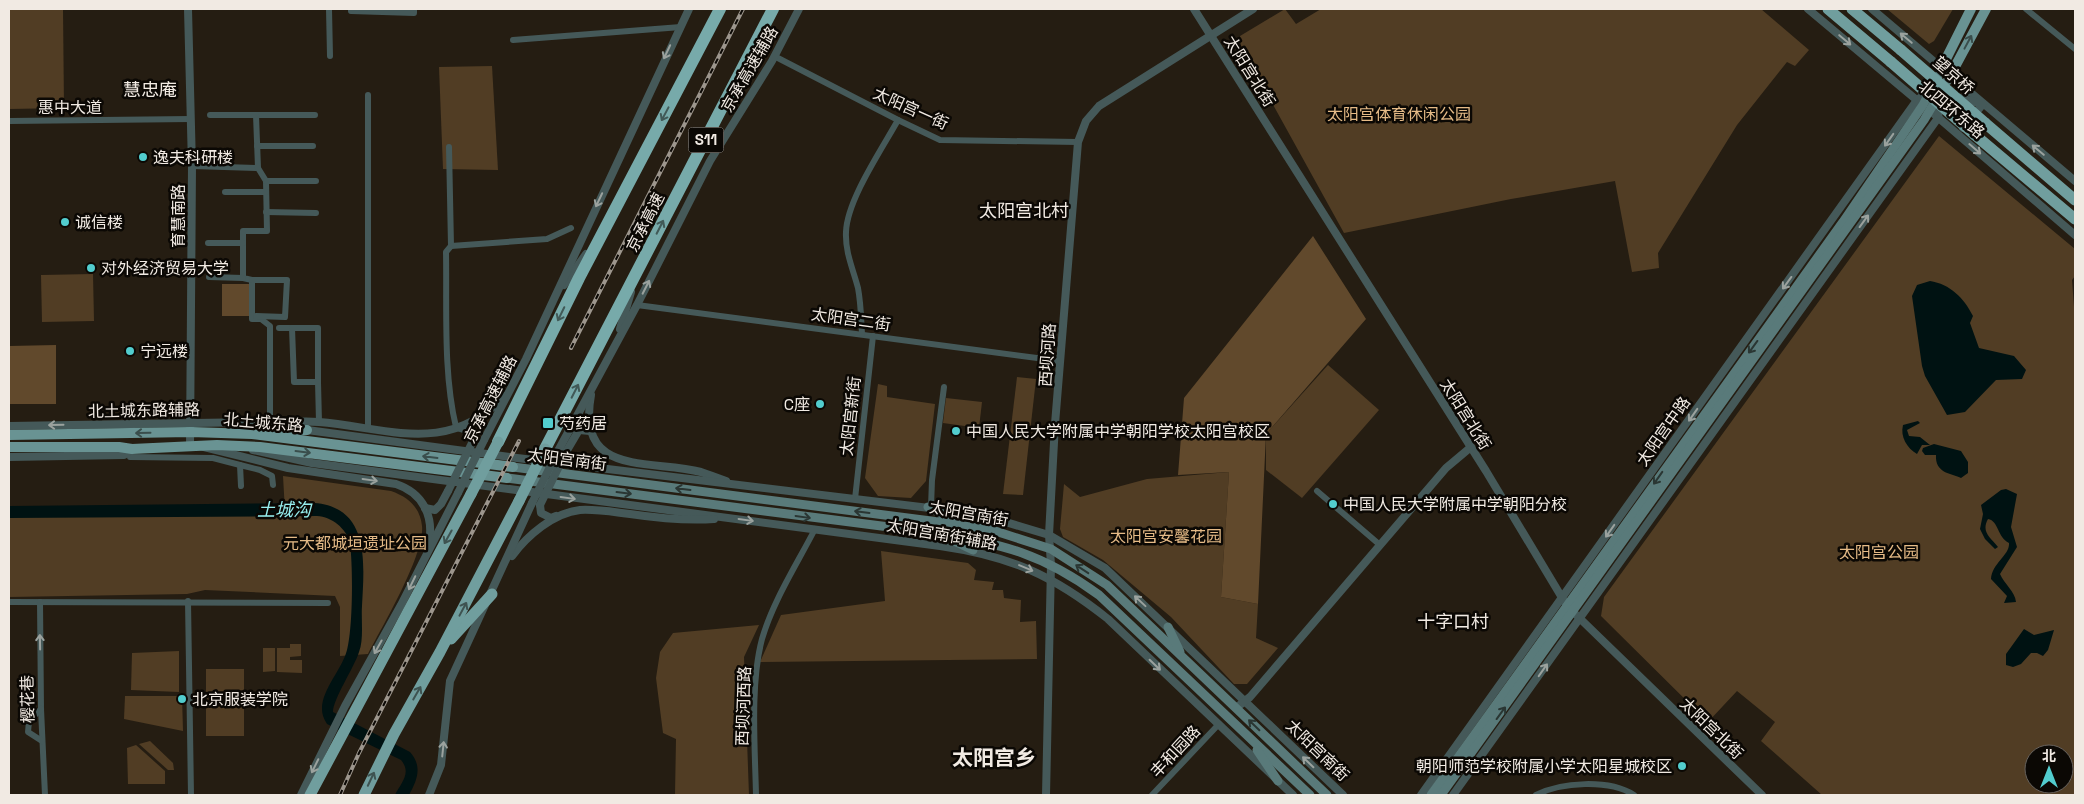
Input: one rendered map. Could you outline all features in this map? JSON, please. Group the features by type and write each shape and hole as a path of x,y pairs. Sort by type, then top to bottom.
{"highway":[{"name":"京承高速","path":"498,442 607,224 720,9"},
{"name":"京承高速","path":"545,449 773,9"},
{"name":"望京桥","path":"1828,9 1975,135"},
{"name":"望京桥","path":"1852,9 1985,123"},
{"name":"北四环东路","path":"1985,123 2075,200"},
{"name":"北四环东路","path":"1975,135 2075,219"},
{"path":"310,795 334,739 350,708 388,646 472,494 498,442"},
{"path":"364,795 379,762 440,652 545,449"},
{"path":"440,652 492,594"},
{"path":"388,646 402,605"}],"main road":[{"path":"1937,91 1941,68 1971,9"},
{"path":"1923,105 1950,76 1986,9"},
{"name":"太阳宫中路","path":"1441,795 1490,729 1570,609 1843,222 1923,105"},
{"name":"太阳宫中路","path":"1431,795 1486,718 1634,528 1842,236 1923,105"},
{"name":"北土城东路","path":"9,436 192,427 515,463"},
{"path":"252,434 307,430"},
{"name":"北土城东路","path":"9,447 119,447 131,453 202,446 236,446 305,452 507,478"},
{"name":"太阳宫南街","path":"515,463 962,524 992,530 1051,549 1107,586 1327,795"},
{"name":"太阳宫南街","path":"507,478 936,533 989,542 1024,552 1051,565 1099,595 1310,795"},
{"path":"929,507 962,524"},
{"path":"936,533 973,550"},
{"path":"1168,627 1182,657"},
{"path":"1249,737 1278,781"}],"street":[{"name":"育慧南路","path":"188,9 192,166 192,427 190,447"},
{"path":"329,9 330,56"},
{"path":"351,9 351,11 414,13 414,9"},
{"name":"京承高速辅路","path":"350,708 427,552 511,389 689,9"},
{"name":"京承高速辅路","path":"429,795 441,766 446,699 450,681 592,389 710,161 774,56 799,9"},
{"name":"太阳宫北街","path":"1194,9 1471,447 1570,609 1762,795"},
{"name":"西坝河路","path":"1046,795 1051,565 1049,535 1060,361 1078,142 1086,121 1099,106 1253,9"},
{"name":"北四环东路","path":"1808,9 2075,235"},
{"name":"北四环东路","path":"1872,9 1983,104 2074,177"},
{"path":"2026,9 2075,49"},
{"path":"513,40 680,27"},
{"path":"1922,51 1895,82 1983,104 1957,134"},
{"name":"太阳宫一街","path":"774,56 940,140 1078,142"},
{"path":"1937,91 1938,118"},
{"path":"368,95 368,429"},
{"name":"太阳宫中路","path":"1456,794 1482,755 1570,609 1815,243 1923,105"},
{"path":"210,115 315,115"},
{"path":"243,278 243,231 267,231 266,181 258,168 256,115"},
{"name":"太阳宫中路","path":"1421,795 1462,739 1570,609 1651,518 1938,118"},
{"name":"惠中大道","path":"9,121 191,119"},
{"path":"862,334 861,306 849,261 846,233 847,218 858,193 898,120"},
{"path":"257,146 313,146"},
{"path":"449,147 451,246 446,252 448,350 452,413 456,427"},
{"path":"192,166 258,168"},
{"path":"266,181 316,181"},
{"path":"225,192 266,192"},
{"path":"266,212 316,213"},
{"path":"1815,243 1843,222"},
{"path":"552,302 607,224"},
{"path":"451,246 547,239 571,228"},
{"path":"1836,260 1842,236"},
{"path":"208,243 243,243"},
{"path":"615,345 638,270"},
{"path":"208,277 287,280 285,317 252,316"},
{"path":"252,280 252,319 261,319 270,326 270,422"},
{"name":"太阳宫二街","path":"637,305 1060,361"},
{"path":"278,328 318,328 319,422"},
{"path":"292,328 294,382 318,382"},
{"name":"太阳宫新街","path":"855,499 873,336"},
{"path":"1748,368 1768,355"},
{"path":"929,507 944,387"},
{"path":"259,422 319,422 418,435 445,432 481,416 496,405 511,389"},
{"path":"592,389 587,418 590,431 603,451 613,458 631,463 701,472 742,487"},
{"name":"北土城东路辅路","path":"9,426 192,427 259,422 515,463"},
{"path":"425,508 435,510 439,507 474,439 470,430 456,427"},
{"path":"562,452 579,430 590,431"},
{"path":"202,446 288,468 396,484 414,493 425,508 431,530 427,552"},
{"path":"236,446 312,463"},
{"path":"1236,708 1246,702 1446,468 1471,447"},
{"path":"9,457 124,455 131,453 213,458 260,470 272,476 272,485"},
{"path":"288,468 312,463"},
{"name":"太阳宫南街辅路","path":"312,463 973,550 1009,560 1050,578 1080,597 1108,619 1293,795"},
{"name":"太阳宫南街辅路","path":"515,463 929,507"},
{"path":"240,465 241,486"},
{"path":"1317,492 1380,545"},
{"path":"536,504 545,516 560,515 579,510 693,520 730,517"},
{"name":"太阳宫南街","path":"929,507 979,514 1049,535 1104,568 1343,795"},
{"path":"504,568 524,540 560,515"},
{"path":"1634,528 1651,518"},
{"path":"815,529 823,520"},
{"name":"西坝河西路","path":"756,795 757,669 762,639 770,618 815,529"},
{"path":"188,601 191,795"},
{"path":"9,602 188,601 328,603"},
{"name":"樱花巷","path":"40,602 41,709 45,795"},
{"path":"41,709 29,722 28,732 42,741"},
{"path":"1462,739 1486,718"},
{"name":"丰和园路","path":"1152,795 1218,725"},
{"path":"1482,755 1490,729"},
{"path":"301,795 334,739"},
{"path":"1536,795 1568,784 1626,790 1634,795"}],"green space":[{"path":"9,9 63,9 64,108 9,109"},
{"name":"太阳宫体育休闲公园","path":"1285,9 1296,24 1321,9 1761,9 1809,50 1795,66 1787,62 1737,125 1658,253 1659,268 1632,272 1615,181 1511,199 1344,233 1241,47 1240,36"},
{"path":"1887,9 1953,9 1934,41 1929,44"},
{"path":"492,66 498,170 443,169 439,67"},
{"name":"太阳宫公园","path":"1939,136 2075,249 2075,276 2072,280 2075,320 2075,795 1822,795 1761,741 1775,722 1737,691 1708,722 1601,616 1604,597"},
{"path":"93,274 94,321 42,322 41,275"},
{"path":"1328,365 1379,410 1302,498 1266,470 1266,434"},
{"path":"1017,377 1036,379 1023,495 1003,494"},
{"path":"878,384 887,386 887,397 935,404 926,481 911,498 878,496 865,478"},
{"path":"946,398 982,402 979,428 943,423"},
{"name":"太阳宫安馨花园","path":"1229,472 1221,597 1258,604 1256,638 1278,648 1247,684 1234,684 1171,617 1103,560 1063,537 1060,529 1064,484 1080,497 1147,479"},
{"name":"元大都城垣遗址公园","path":"283,476 391,491 403,496 419,513 422,526 417,554 392,609 368,654 340,656 340,607 335,596 205,590 187,594 9,597 9,514 285,511"},
{"path":"881,551 968,563 976,570 974,580 994,582 992,590 1003,590 1004,598 1021,600 1020,622 1036,621 1037,659 760,662 781,615 885,601"},
{"path":"759,625 744,657 749,795 675,795 676,739 663,733 656,678 660,652 673,633"},
{"path":"290,644 301,644 301,656 290,657 290,660 302,660 302,673 277,672 277,648 290,648"},
{"path":"263,648 275,648 275,671 263,672"},
{"path":"179,651 179,692 131,690 132,653"},
{"path":"206,669 244,669 244,736 206,736"},
{"path":"125,696 182,696 183,731 124,719"},
{"path":"150,741 173,763 174,770 168,770 139,744"},
{"path":"136,745 165,771 165,784 128,784 127,748"}],"shaded area":[{"path":"1313,236 1366,319 1266,434 1258,604 1221,597 1229,472 1178,475 1184,398"},
{"path":"222,284 250,284 251,316 222,316"},
{"path":"56,345 56,404 9,404 9,346"}],"water":[{"path":"1930,281 1944,285 1956,293 1965,303 1973,316 1970,323 1979,348 2014,356 2026,370 2022,379 1996,380 1965,412 1947,415 1925,376 1922,366 1912,296 1917,285"},
{"path":"1918,421 1920,423 1907,430 1909,436 1920,437 1930,445 1922,445 1917,454 1905,442 1902,429 1903,425"},
{"path":"1934,444 1961,451 1968,462 1968,473 1961,478 1941,469 1936,461 1936,455 1925,455 1922,451 1923,448"},
{"path":"2006,489 2017,494 2011,527 2017,547 2000,574 2014,594 2016,602 2004,603 2007,596 1991,579 1994,568 2007,551 2009,543 2002,537 1992,520 1988,519 1985,527 1989,537 1998,547 1995,549 1985,539 1980,529 1983,514 1981,505 2001,490"},
{"name":"土城沟","path":"314,503 333,507 346,515 355,527 363,556 361,647 336,699 333,712 410,752 418,768 416,779 409,795 395,795 406,774 406,769 401,760 327,724 323,715 324,696 344,659 349,640 352,581 350,543 338,524 317,516 9,518 9,506"},
{"path":"2024,629 2034,635 2054,630 2048,650 2043,656 2031,653 2021,664 2013,667 2006,665 2006,654"}],"railway":[{"path":"571,348 743,9"},
{"path":"340,795 359,753 519,441"}],"place":[{"name":"逸夫科研楼","path":"143,157"},
{"name":"诚信楼","path":"65,222"},
{"name":"对外经济贸易大学","path":"91,268"},
{"name":"宁远楼","path":"130,351"},
{"name":"C座","path":"820,404"},
{"name":"芍药居","path":"548,423"},
{"name":"中国人民大学附属中学朝阳学校太阳宫校区","path":"956,431"},
{"name":"中国人民大学附属中学朝阳分校","path":"1333,504"},
{"name":"北京服装学院","path":"182,699"},
{"name":"朝阳师范学校附属小学太阳星城校区","path":"1682,766"}],"district":[{"name":"慧忠庵","path":"150,90"},
{"name":"太阳宫北村","path":"1024,211"},
{"name":"十字口村","path":"1453,622"},
{"name":"太阳宫乡","path":"994,758"}]}
